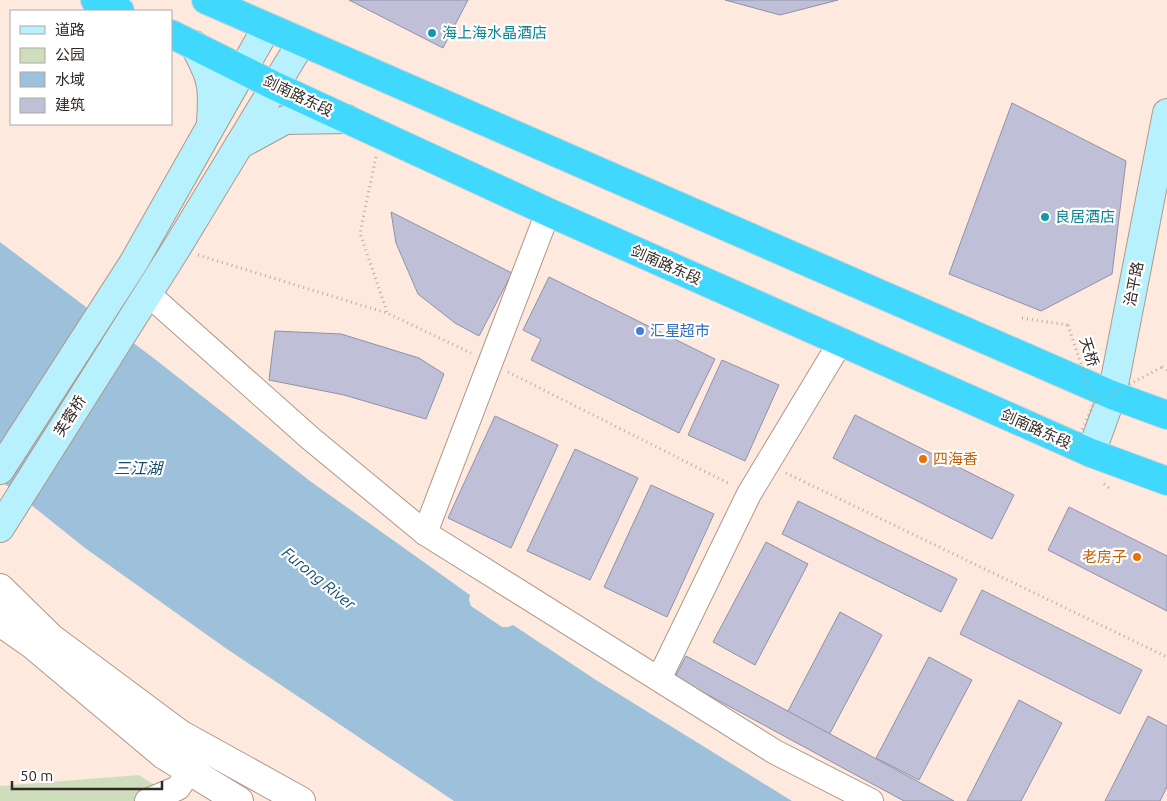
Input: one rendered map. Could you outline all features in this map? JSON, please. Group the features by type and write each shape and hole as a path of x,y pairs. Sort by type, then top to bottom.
{"highway":[{"path":"95,0 118,10"},
{"path":"206,0 1103,399 1167,415"},
{"name":"剑南路东段","path":"183,40 380,135 840,343 1080,455 1167,482"}],"main road":[{"path":"0,470 134,262 268,27"},
{"path":"183,40 209,72 213,96 210,126"},
{"name":"芙蓉桥","path":"1,525 302,43"},
{"name":"治平路","path":"1080,455 1103,399 1167,113"},
{"path":"239,145 285,120 346,119"}],"street":[{"path":"425,533 548,212"},
{"path":"141,302 425,533 775,752 871,801"},
{"path":"659,679 749,494 840,343"},
{"path":"0,588 51,638 180,734 301,801"},
{"path":"0,622 33,645 164,755 239,801"},
{"path":"147,801 178,788 205,747"}],"path":[{"path":"380,135 360,233 387,313"},
{"name":"天桥","path":"1022,318 1068,325 1103,399"},
{"path":"1080,455 1103,399 1162,367 1167,370"},
{"path":"767,464 1167,657"}],"green space":[{"path":"139,775 179,801 0,801 0,786"}],"water":[{"name":"三江湖","path":"0,242 156,360 310,481 470,595 471,606 502,627 513,625 596,680 792,801 454,801 224,647 85,548 0,480"}],"building":[{"name":"海上海水晶酒店","path":"349,0 468,0 443,48"},
{"path":"725,0 838,0 780,15"},
{"name":"良居酒店","path":"1012,103 1126,161 1112,274 1041,311 949,274"},
{"path":"391,212 512,273 479,336 455,323 418,294 396,243"},
{"path":"549,277 715,359 679,433 531,360 541,339 523,330"},
{"path":"275,331 341,334 419,358 444,374 426,419 344,395 269,380"},
{"path":"722,360 779,385 745,461 688,435"},
{"path":"855,415 1014,495 992,539 833,458"},
{"path":"495,416 558,445 511,548 448,518"},
{"path":"575,449 638,478 590,580 527,551"},
{"path":"651,485 714,514 667,617 604,587"},
{"path":"798,501 957,579 941,612 782,534"},
{"path":"1069,507 1167,556 1167,611 1048,550"},
{"path":"766,542 808,564 755,665 713,642"},
{"path":"982,590 1142,670 1120,714 960,634"},
{"path":"840,612 882,635 829,735 787,713"},
{"path":"686,656 954,801 904,801 675,677"},
{"path":"929,657 972,680 919,780 876,758"},
{"path":"1019,700 1062,723 1021,801 967,801"},
{"path":"1148,716 1167,726 1167,787 1160,801 1105,801"}],"place":[{"name":"海上海水晶酒店","path":"432,33"},
{"name":"良居酒店","path":"1045,217"},
{"name":"汇星超市","path":"640,331"},
{"name":"四海香","path":"923,459"},
{"name":"老房子","path":"1137,557"}],"water label":[{"name":"Furong River","path":"319,578"}]}
